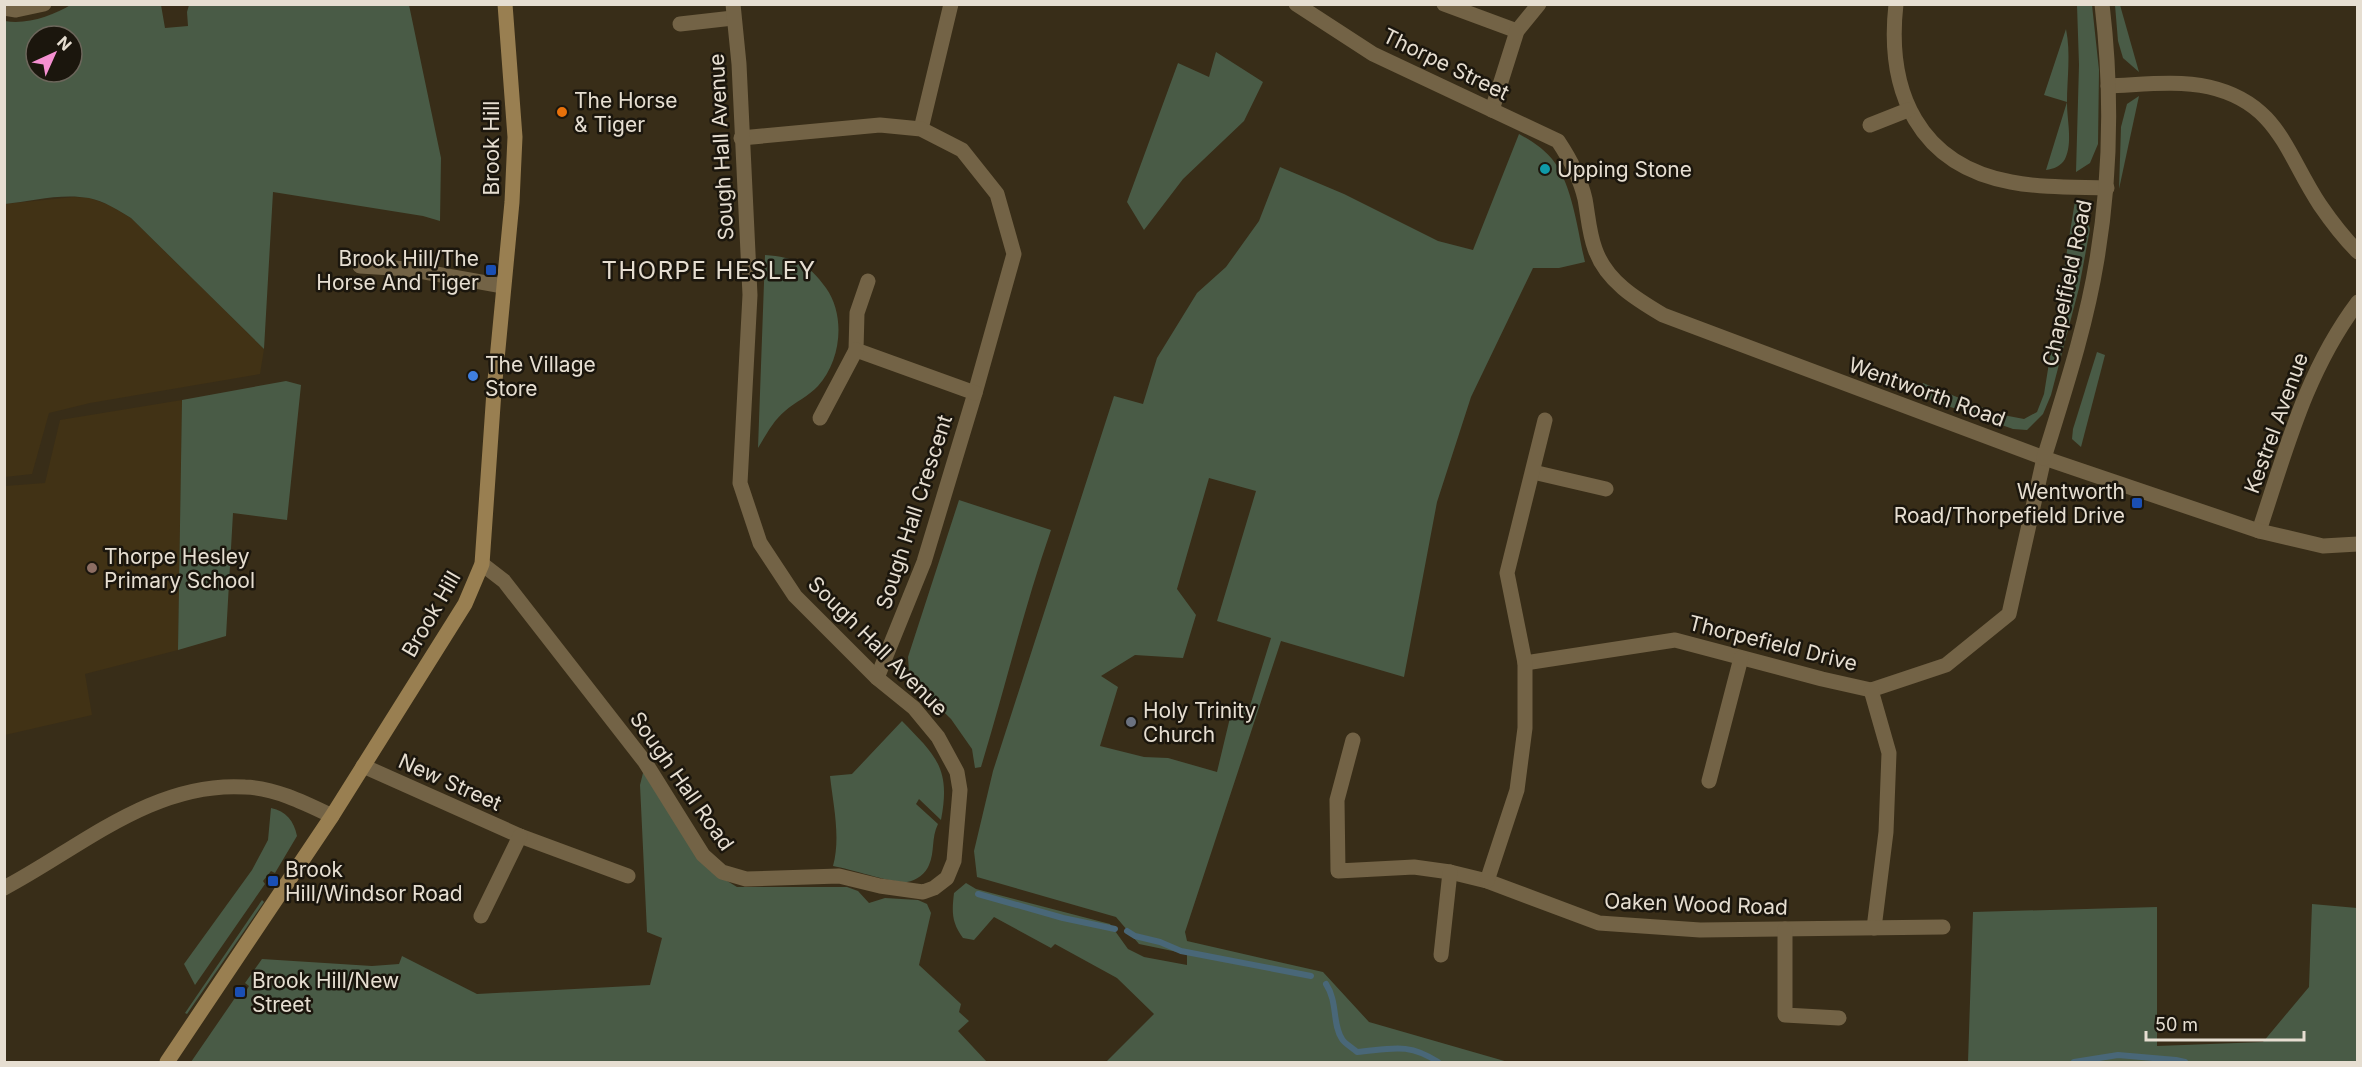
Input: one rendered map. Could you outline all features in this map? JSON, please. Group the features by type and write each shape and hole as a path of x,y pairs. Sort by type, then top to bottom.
{"main road":[{"name":"Brook Hill","path":"167,1062 332,816 465,604 482,564 503,286 512,202 515,137 505,4"}],"street":[{"path":"4,8 16,10 44,4"},
{"path":"921,129 951,4"},
{"name":"Thorpe Street","path":"1296,4 1373,54 1558,141 1573,164"},
{"path":"1444,4 1517,31"},
{"path":"1491,110 1517,31 1539,4"},
{"path":"1896,4 1895,38 1899,77 1908,110 1927,139 1949,158 1992,177 2041,186 2107,188"},
{"name":"Chapelfield Road","path":"2044,458 2077,348 2097,261 2107,188 2108,86 2102,4"},
{"name":"Sough Hall Avenue","path":"680,24 733,11 739,64 750,296 740,483 760,543 795,596 877,678 914,708 938,737 957,772 960,790 954,861 947,878"},
{"path":"2108,86 2179,84 2208,87 2231,94 2251,105 2271,123 2289,148 2320,207 2358,252"},
{"path":"1870,124 1908,110"},
{"name":"Sough Hall Crescent","path":"741,138 880,125 921,129 962,150 997,194 1014,254 924,562 877,678"},
{"name":"Wentworth Road","path":"1573,164 1584,195 1595,249 1606,270 1629,295 1663,315 2044,458 2259,531 2323,546 2358,544"},
{"path":"360,266 408,269 503,286"},
{"path":"820,418 856,350 857,313 868,281"},
{"name":"Kestrel Avenue","path":"2259,531 2311,379 2337,329 2358,302"},
{"name":"Sough Hall Crescent","path":"856,350 975,393"},
{"path":"1487,881 1517,790 1525,728 1526,663 1507,573 1545,420"},
{"name":"Thorpefield Drive","path":"1526,663 1675,639 1822,680 1870,690 1946,665 2009,614 2044,458"},
{"path":"1533,472 1606,489"},
{"name":"Sough Hall Road","path":"482,564 504,581 645,762 703,855 722,872 746,879 839,876 880,886 923,892 934,888 947,878"},
{"path":"1709,782 1741,658"},
{"path":"1870,690 1889,753 1886,832 1874,928"},
{"name":"Oaken Wood Road","path":"1353,740 1337,800 1338,871 1414,867 1450,872 1487,881 1599,923 1700,930 1943,927"},
{"name":"New Street","path":"363,766 520,836 627,876"},
{"path":"4,888 116,820 157,802 204,789 246,786 282,794 332,816"},
{"path":"481,916 520,836"},
{"path":"1441,955 1450,872"},
{"path":"1785,929 1785,1015 1839,1018"}],"shaded area":[{"path":"74,197 90,198 109,205 131,218 264,349 260,374 90,403 49,413 32,474 5,477 4,204"},
{"name":"Thorpe Hesley Primary School","path":"182,400 178,650 85,674 92,715 5,735 5,486 45,483 60,420"}],"green space":[{"path":"72,4 161,5 165,28 188,26 189,5 409,5 441,158 440,221 423,216 273,192 264,349 131,218 116,209 95,199 79,197 57,197 5,204 5,21 22,22 48,16"},
{"path":"2077,5 2092,5 2099,70 2098,144 2090,163 2076,172 2079,65"},
{"path":"2115,5 2120,5 2139,72 2123,58 2118,41"},
{"path":"2066,29 2069,57 2067,103 2069,146 2061,164 2046,170 2067,102 2044,95"},
{"path":"1216,52 1263,82 1244,121 1183,179 1144,230 1127,202 1178,63 1209,77"},
{"path":"2139,96 2119,189 2121,127 2127,104"},
{"path":"1519,134 1547,154 1561,173 1571,198 1585,262 1559,268 1533,268 1471,397 1437,502 1404,677 1281,641 1185,932 1187,941 1323,972 1369,1022 1508,1062 1106,1062 1154,1014 1117,978 1055,944 1051,948 994,917 974,940 963,938 956,927 953,911 954,893 966,883 976,889 1110,924 1128,949 1144,957 1187,965 1187,954 1139,944 1116,917 977,877 974,851 993,771 1114,396 1143,404 1157,358 1197,293 1226,267 1259,221 1280,167 1344,194 1438,241 1473,250","holes":["1209,478 1256,491 1217,621 1271,638 1250,706 1234,701 1217,772 1168,758 1144,757 1100,746 1118,687 1101,676 1135,655 1183,658 1196,615 1177,589"]},
{"path":"2075,201 2085,213 2090,229 2079,288 2051,395 2043,414 2027,430 2013,429 1925,398 1920,389 1923,383 1998,414 2024,419 2037,412 2044,394"},
{"path":"765,255 793,260 814,273 832,299 838,325 838,338 832,364 826,376 814,390 781,415 758,448"},
{"path":"2097,352 2105,355 2081,447 2072,439 2073,429"},
{"path":"286,381 301,385 287,520 233,513 226,636 178,650 182,400"},
{"path":"959,500 1051,530 981,767 975,768 972,749 951,719 913,682 909,672 908,657"},
{"path":"902,721 932,754 942,775 944,788 941,820 919,799 916,804 938,824 928,868 917,878 907,882 833,866 836,832 830,776 852,774"},
{"path":"643,773 648,775 719,876 737,887 847,887 858,891 869,903 885,898 918,900 927,904 931,913 919,965 961,1004 959,1012 969,1021 958,1031 987,1062 191,1062 237,995 242,998 249,986 245,983 262,959 372,966 399,964 402,956 477,994 650,985 662,938 647,932 640,785"},
{"path":"271,808 288,818 297,836 275,873 271,871 263,881 265,884 195,985 184,964 252,870 268,840"},
{"path":"262,900 264,902 187,1014 185,1013"},
{"path":"2312,904 2357,908 2357,1062 1968,1062 1973,912 2157,907 2157,1046 2263,1042 2309,987"}],"waterway":[{"path":"978,894 1063,918 1115,929"},
{"path":"1127,931 1135,936 1160,942 1181,951 1311,976"},
{"path":"1326,984 1332,998 1339,1033 1343,1041 1357,1052 1408,1049 1438,1062"},
{"path":"2074,1062 2118,1055 2185,1062"}],"place":[{"name":"The Horse & Tiger","path":"562,112"},
{"name":"Upping Stone","path":"1545,169"},
{"name":"Brook Hill/The Horse And Tiger","path":"491,270"},
{"name":"The Village Store","path":"473,376"},
{"name":"Wentworth Road/Thorpefield Drive","path":"2137,503"},
{"name":"Thorpe Hesley Primary School","path":"92,568"},
{"name":"Holy Trinity Church","path":"1131,722"},
{"name":"Brook Hill/Windsor Road","path":"273,881"},
{"name":"Brook Hill/New Street","path":"240,992"}],"district":[{"name":"THORPE HESLEY","path":"709,270"}]}
